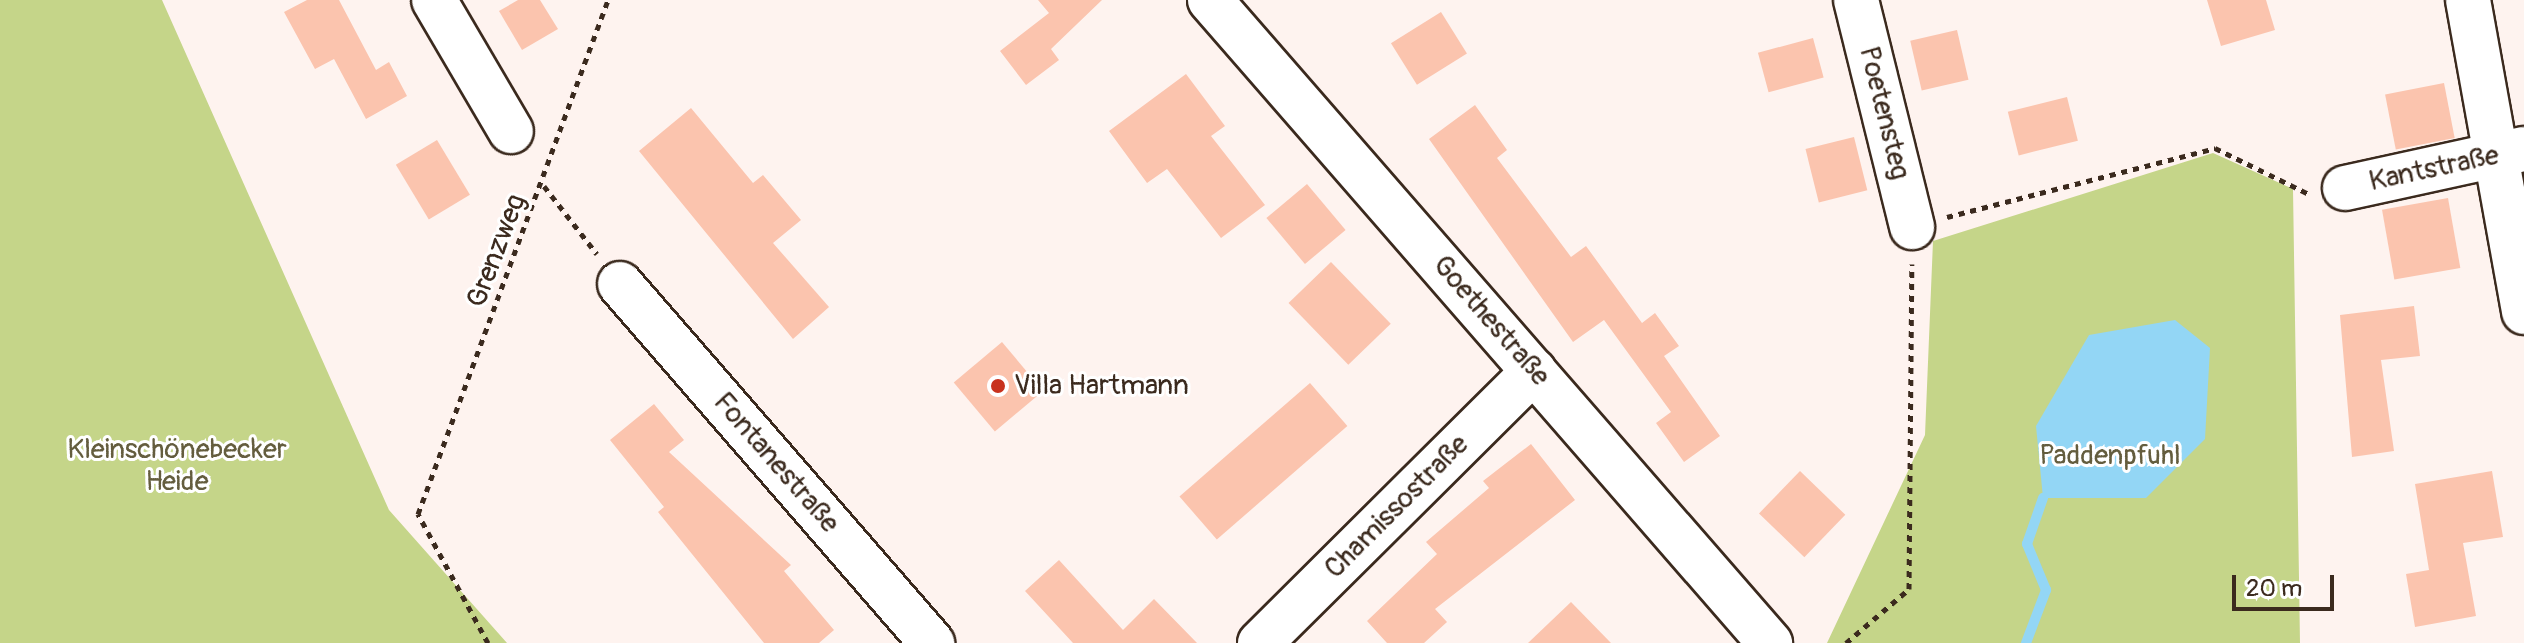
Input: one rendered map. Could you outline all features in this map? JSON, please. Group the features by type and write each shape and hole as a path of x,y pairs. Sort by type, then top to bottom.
{"street":[{"path":"434,0 511,131"},
{"name":"Goethestraße","path":"1210,0 1770,643"},
{"name":"Poetensteg","path":"1856,0 1912,227"},
{"path":"2468,0 2512,152 2524,312"},
{"name":"Kantstraße","path":"2345,188 2512,152"},
{"name":"Fontanestraße","path":"620,284 932,643"},
{"name":"Chamissostraße","path":"1260,643 1534,371"}],"path":[{"name":"Grenzweg","path":"488,643 418,514 543,185 608,0"},
{"path":"1846,643 1909,589 1912,227 2215,148 2306,194 2345,188"},
{"path":"543,185 620,284"}],"green space":[{"name":"Kleinschönebecker Heide","path":"0,0 162,0 389,510 507,643 0,643"},
{"name":"Paddenpfuhl","path":"2213,153 2293,189 2300,643 1827,643 1925,435 1933,241"}],"water":[{"path":"2175,320 2210,348 2205,439 2146,498 2043,498 2036,426 2089,335"}],"building":[{"path":"307,0 339,0 376,70 389,62 407,96 366,119 334,59 315,69 284,12"},
{"path":"518,0 540,0 558,29 522,50 499,11"},
{"path":"1038,0 1102,0 1051,49 1059,60 1026,85 1000,51 1049,13"},
{"path":"2207,0 2266,0 2275,30 2221,46"},
{"path":"1441,12 1467,54 1417,85 1391,43"},
{"path":"1957,30 1968,80 1922,90 1910,41"},
{"path":"1813,38 1824,78 1769,92 1758,53"},
{"path":"1186,74 1225,126 1211,136 1265,205 1221,238 1167,169 1147,183 1109,131"},
{"path":"2444,83 2455,138 2396,149 2385,94"},
{"path":"2067,97 2078,141 2019,155 2008,112"},
{"path":"1475,105 1507,150 1497,158 1571,257 1586,246 1642,323 1655,313 1679,346 1664,356 1720,436 1684,462 1656,423 1671,412 1604,320 1573,342 1429,139"},
{"path":"691,108 753,183 763,175 801,220 773,243 829,307 793,339 639,151"},
{"path":"1854,137 1867,190 1819,202 1805,149"},
{"path":"437,140 470,195 429,220 396,165"},
{"path":"1307,184 1346,230 1305,264 1266,218"},
{"path":"2448,198 2460,268 2394,280 2382,210"},
{"path":"1331,262 1391,324 1348,365 1289,303"},
{"path":"2414,306 2420,356 2381,360 2394,451 2352,457 2340,315"},
{"name":"Villa Hartmann","path":"1002,342 1043,391 995,432 954,382"},
{"path":"1310,383 1347,426 1217,540 1179,496"},
{"path":"654,404 684,440 669,452 791,565 784,571 834,630 819,643 764,643 658,512 664,507 610,440"},
{"path":"1531,444 1575,500 1435,609 1447,622 1424,643 1387,643 1367,621 1437,554 1426,542 1489,488 1483,481"},
{"path":"1800,471 1845,515 1804,557 1759,513"},
{"path":"2492,471 2503,537 2463,543 2476,616 2415,627 2406,574 2429,570 2415,484"},
{"path":"1059,560 1123,630 1154,599 1197,643 1073,643 1025,591"},
{"path":"1571,602 1611,643 1528,643"}],"waterway":[{"path":"2026,643 2046,590 2027,544 2043,498"}],"place":[{"name":"Villa Hartmann","path":"998,386"}]}
